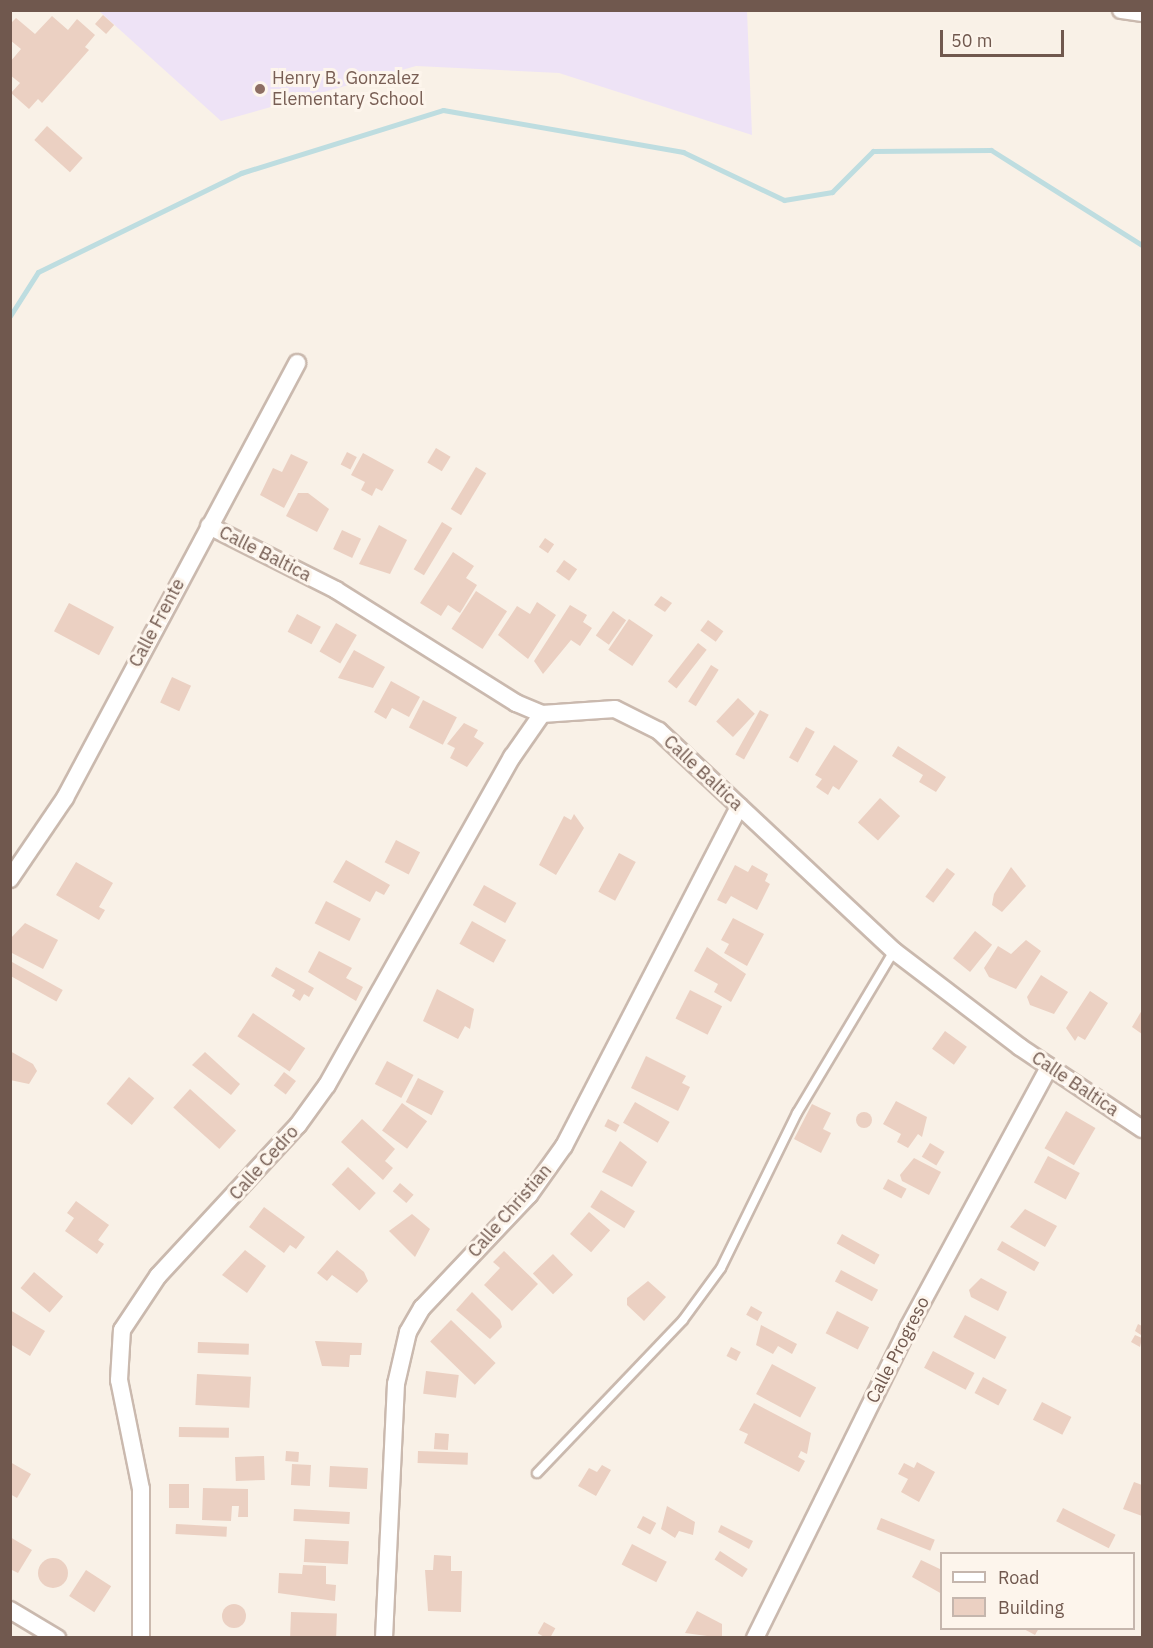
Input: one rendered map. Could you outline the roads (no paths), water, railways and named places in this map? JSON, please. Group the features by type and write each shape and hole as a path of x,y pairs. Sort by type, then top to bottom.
{"street":[{"path":"1121,10 1143,13"},
{"name":"Calle Frente","path":"10,879 65,798 208,526 297,363"},
{"name":"Calle Baltica","path":"208,526 336,590 499,694 542,714 615,709 659,731 894,951 1049,1067 1143,1129"},
{"name":"Calle Cedro","path":"141,1638 141,1490 119,1380 122,1330 158,1276 298,1125 327,1085 506,767 542,714"},
{"name":"Calle Christian","path":"384,1638 394,1402 408,1332 429,1301 529,1195 564,1146 739,807"},
{"name":"Calle Progreso","path":"756,1638 908,1328 1049,1067"},
{"path":"10,1610 57,1638"}],"lane":[{"path":"537,1473 683,1320 721,1268 797,1113 894,951"}],"waterway":[{"path":"10,316 38,272 241,173 443,110 683,152 784,200 832,192 873,151 991,150 1142,245"}],"place":[{"name":"Henry B. Gonzalez Elementary School","path":"260,89"}]}
